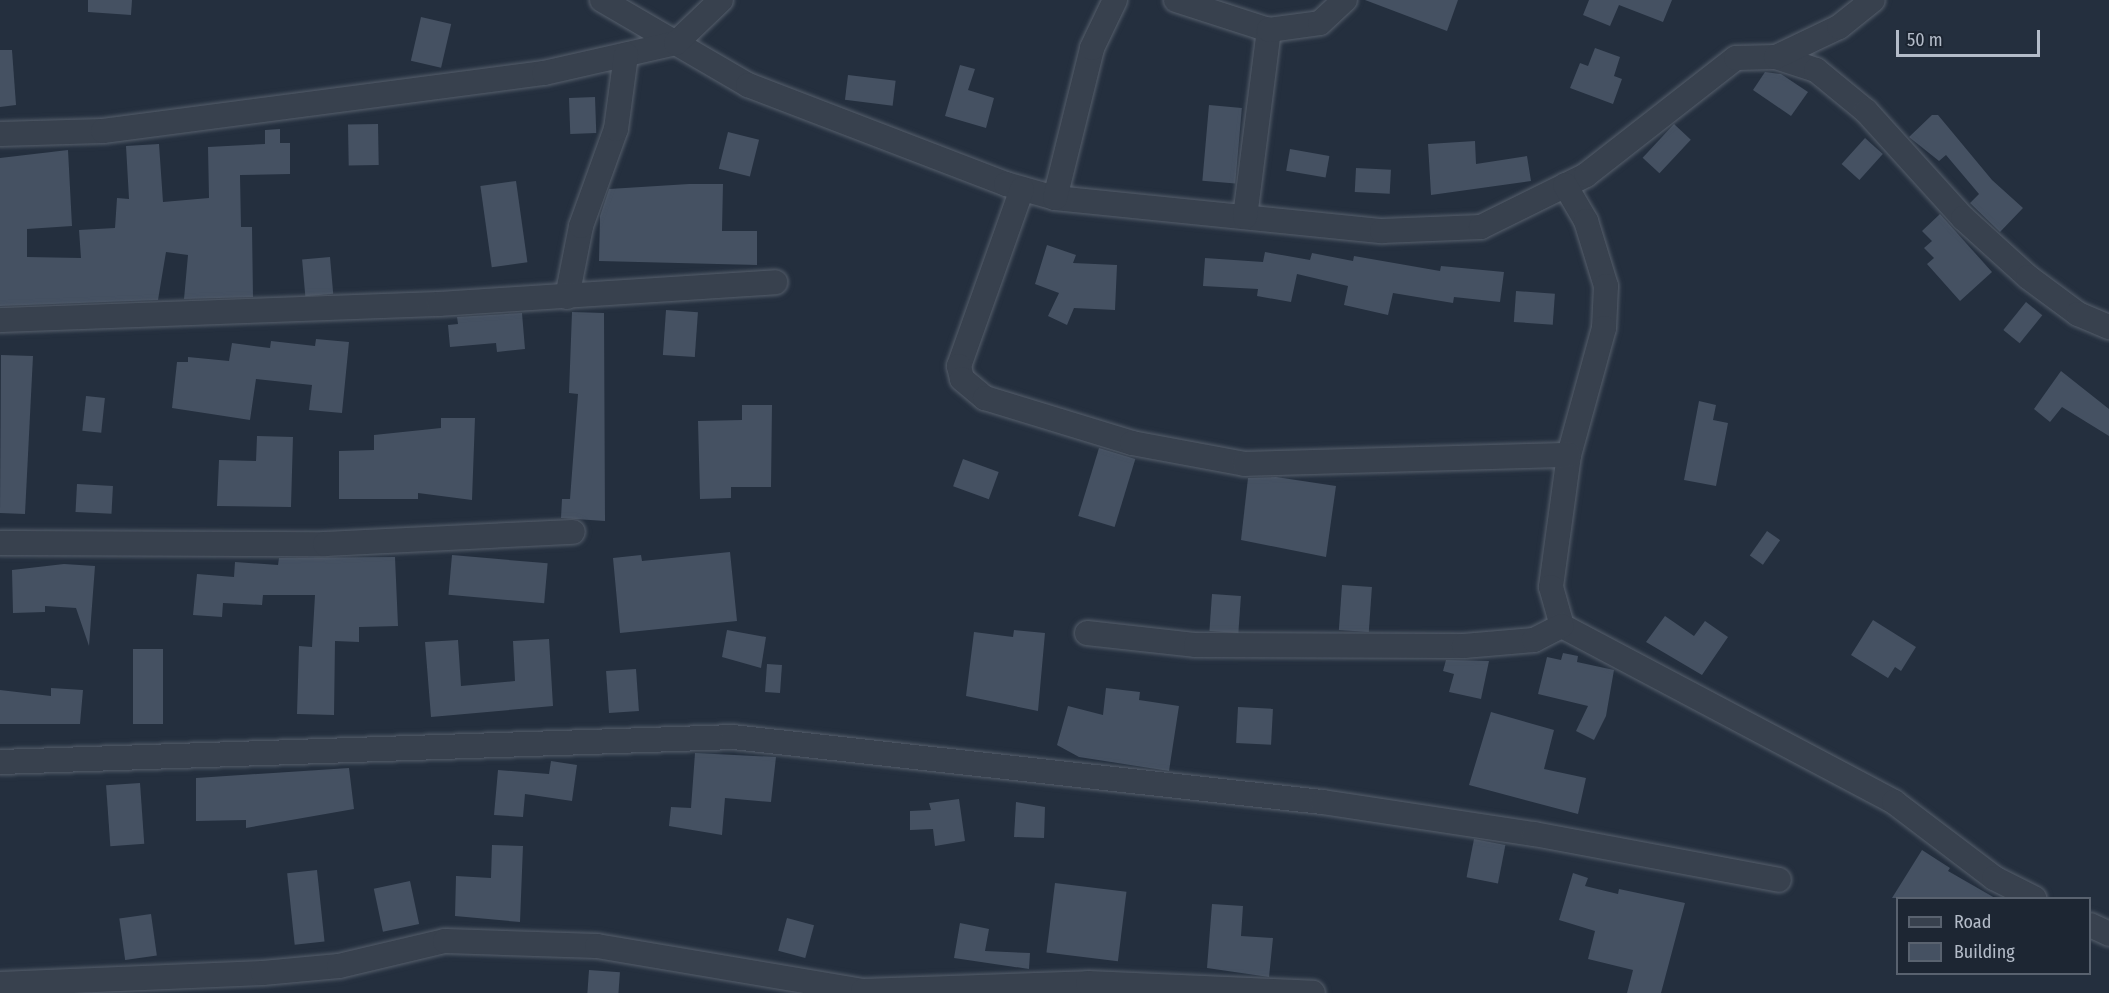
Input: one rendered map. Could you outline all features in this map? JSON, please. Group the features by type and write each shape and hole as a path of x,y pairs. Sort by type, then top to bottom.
{"street":[{"path":"603,0 748,85 1022,189 1055,198 1382,231 1481,227 1586,175 1736,58 1776,57 1816,70 1866,111 1963,218 2028,278 2078,314 2109,327"},
{"path":"0,134 114,130 544,73 676,43 721,0"},
{"path":"1055,198 1092,48 1115,0"},
{"path":"1176,0 1269,30 1320,23 1345,0"},
{"path":"1776,57 1839,27 1873,0"},
{"path":"1245,217 1269,30"},
{"path":"567,297 589,197 616,129 626,55"},
{"path":"1565,185 1587,221 1606,286 1604,328 1569,455 1551,587 1562,626 1894,802 1994,878 2032,897"},
{"path":"1022,189 959,366 962,379 985,398 1132,443 1245,464 1569,455"},
{"path":"0,320 567,297 775,282"},
{"path":"0,543 325,544 573,532"},
{"path":"1087,633 1196,645 1464,646 1534,640 1562,626"},
{"path":"0,762 733,737 1322,802 1534,834 1779,880"},
{"path":"2091,925 2109,934"},
{"path":"0,984 263,973 339,966 446,940 597,946 863,991 980,990 1088,983 1313,993"}],"building":[{"path":"88,0 132,0 131,15 88,12"},
{"path":"1365,0 1458,0 1447,31"},
{"path":"1589,0 1672,0 1663,22 1619,5 1610,26 1583,15"},
{"path":"421,17 451,24 441,68 411,61"},
{"path":"1595,48 1620,57 1614,76 1622,79 1613,104 1570,88 1580,63 1588,66"},
{"path":"0,50 12,50 16,105 0,107"},
{"path":"960,65 975,69 968,90 994,98 986,128 945,116"},
{"path":"1765,72 1781,74 1808,92 1791,116 1753,90"},
{"path":"848,75 896,81 893,106 845,100"},
{"path":"595,97 596,133 570,134 569,98"},
{"path":"1209,105 1242,108 1235,184 1202,181"},
{"path":"1932,115 1938,115 1992,180 2023,208 2000,232 1970,203 1979,194 1946,155 1939,161 1909,137"},
{"path":"378,124 379,165 349,166 348,125"},
{"path":"1674,124 1691,140 1659,173 1643,158"},
{"path":"280,129 280,143 290,143 290,174 240,175 241,227 252,227 253,297 184,299 188,255 166,252 158,300 0,306 0,158 68,150 72,226 27,229 27,257 81,258 79,230 115,228 117,198 129,199 126,146 159,144 163,202 209,198 208,147 265,144 265,130"},
{"path":"728,132 759,140 750,177 719,169"},
{"path":"1865,138 1883,154 1859,180 1842,164"},
{"path":"1475,141 1476,164 1527,156 1531,181 1431,195 1428,144"},
{"path":"1290,149 1329,156 1326,178 1286,171"},
{"path":"1356,168 1391,170 1390,194 1355,192"},
{"path":"516,181 527,262 492,267 480,186"},
{"path":"723,184 722,231 757,231 757,265 599,261 600,216 609,189"},
{"path":"1940,214 1992,272 1960,301 1927,264 1934,258 1924,248 1932,241 1922,231"},
{"path":"1047,245 1076,255 1073,263 1117,265 1115,310 1074,308 1067,325 1048,316 1059,293 1035,284"},
{"path":"1265,252 1310,260 1312,253 1353,261 1354,256 1440,271 1441,266 1504,272 1500,302 1454,297 1453,303 1393,293 1388,315 1344,305 1348,286 1297,274 1291,302 1257,296 1258,289 1203,286 1205,258 1263,262"},
{"path":"330,257 333,294 305,296 302,259"},
{"path":"1516,291 1555,294 1553,325 1514,322"},
{"path":"2026,302 2042,315 2020,343 2003,330"},
{"path":"666,310 698,312 695,357 663,355"},
{"path":"572,312 604,313 605,521 561,518 562,499 570,499 578,394 569,393"},
{"path":"522,313 525,349 497,352 496,343 450,347 448,325 458,324 457,317"},
{"path":"316,339 349,342 342,413 309,410 312,385 256,379 250,420 172,408 177,362 188,362 188,357 229,361 232,343 270,348 271,341 315,346"},
{"path":"1,355 33,356 25,514 0,513"},
{"path":"2061,371 2109,409 2109,436 2062,407 2050,422 2034,409"},
{"path":"86,396 105,398 101,433 82,431"},
{"path":"1699,401 1716,405 1713,420 1728,423 1716,486 1684,480"},
{"path":"742,405 772,405 771,487 731,487 731,498 700,499 698,421 742,420"},
{"path":"441,418 475,418 472,500 418,493 418,499 339,499 339,451 374,450 374,435 441,428"},
{"path":"257,436 293,437 291,507 217,506 219,460 256,461"},
{"path":"1099,448 1135,459 1115,527 1078,516"},
{"path":"963,459 999,472 989,499 953,486"},
{"path":"1276,477 1336,486 1326,557 1241,540 1248,478"},
{"path":"77,484 113,486 111,514 76,512"},
{"path":"1767,531 1780,540 1763,565 1750,556"},
{"path":"730,552 737,621 620,633 613,558 641,555 642,561"},
{"path":"452,555 548,563 544,603 449,595"},
{"path":"395,557 398,626 359,627 359,642 335,641 334,715 297,714 299,646 312,647 315,595 263,595 262,605 223,603 222,617 193,615 197,574 234,577 235,562 278,565 279,558"},
{"path":"64,564 95,566 89,646 76,608 45,606 45,612 13,613 12,570"},
{"path":"1342,585 1372,587 1369,632 1339,630"},
{"path":"1212,594 1241,596 1238,633 1209,631"},
{"path":"1665,616 1694,636 1705,621 1728,637 1702,675 1646,642"},
{"path":"1873,620 1916,647 1901,671 1895,667 1888,678 1851,655"},
{"path":"727,630 766,637 761,668 722,657"},
{"path":"1014,630 1045,633 1038,711 966,696 974,632 1013,637"},
{"path":"549,639 553,706 431,717 425,642 458,640 461,686 515,681 513,641"},
{"path":"133,649 163,649 163,724 133,724"},
{"path":"1563,653 1578,656 1577,662 1614,670 1606,716 1594,740 1576,731 1588,706 1538,694 1547,657 1561,660"},
{"path":"1446,660 1489,661 1481,699 1449,692 1454,674 1443,671"},
{"path":"767,664 782,665 780,693 765,692"},
{"path":"636,669 639,711 609,713 606,671"},
{"path":"51,688 83,690 80,724 0,724 0,690 51,696"},
{"path":"1106,688 1140,692 1139,700 1179,706 1169,771 1079,757 1057,745 1068,706 1103,715"},
{"path":"1238,707 1273,709 1271,745 1236,743"},
{"path":"1491,712 1554,730 1544,769 1586,778 1578,814 1469,785"},
{"path":"695,753 776,757 771,802 725,798 722,835 669,826 671,807 691,808"},
{"path":"551,761 577,765 572,801 525,794 523,817 494,815 498,770 549,774"},
{"path":"349,768 354,809 246,828 246,820 196,821 196,778"},
{"path":"140,783 144,844 110,846 106,785"},
{"path":"959,799 965,841 935,846 933,829 910,830 910,811 931,810 929,803"},
{"path":"1016,802 1045,807 1044,838 1014,837"},
{"path":"1474,839 1505,845 1498,883 1467,877"},
{"path":"492,845 523,846 520,922 455,916 456,876 491,878"},
{"path":"1922,850 1950,868 1948,871 1993,897 1896,897 1892,898"},
{"path":"317,870 325,942 295,945 287,873"},
{"path":"1573,873 1588,878 1585,886 1618,894 1619,889 1685,903 1661,993 1627,993 1633,970 1588,959 1595,931 1559,920"},
{"path":"410,881 419,924 383,932 374,889"},
{"path":"1055,883 1126,892 1118,961 1046,952"},
{"path":"1212,904 1243,906 1241,936 1273,938 1269,977 1207,968"},
{"path":"151,914 157,956 125,960 119,918"},
{"path":"787,918 814,925 805,958 778,951"},
{"path":"960,923 989,929 985,951 1030,953 1029,969 954,958"},
{"path":"589,970 620,972 618,993 587,993"}]}
